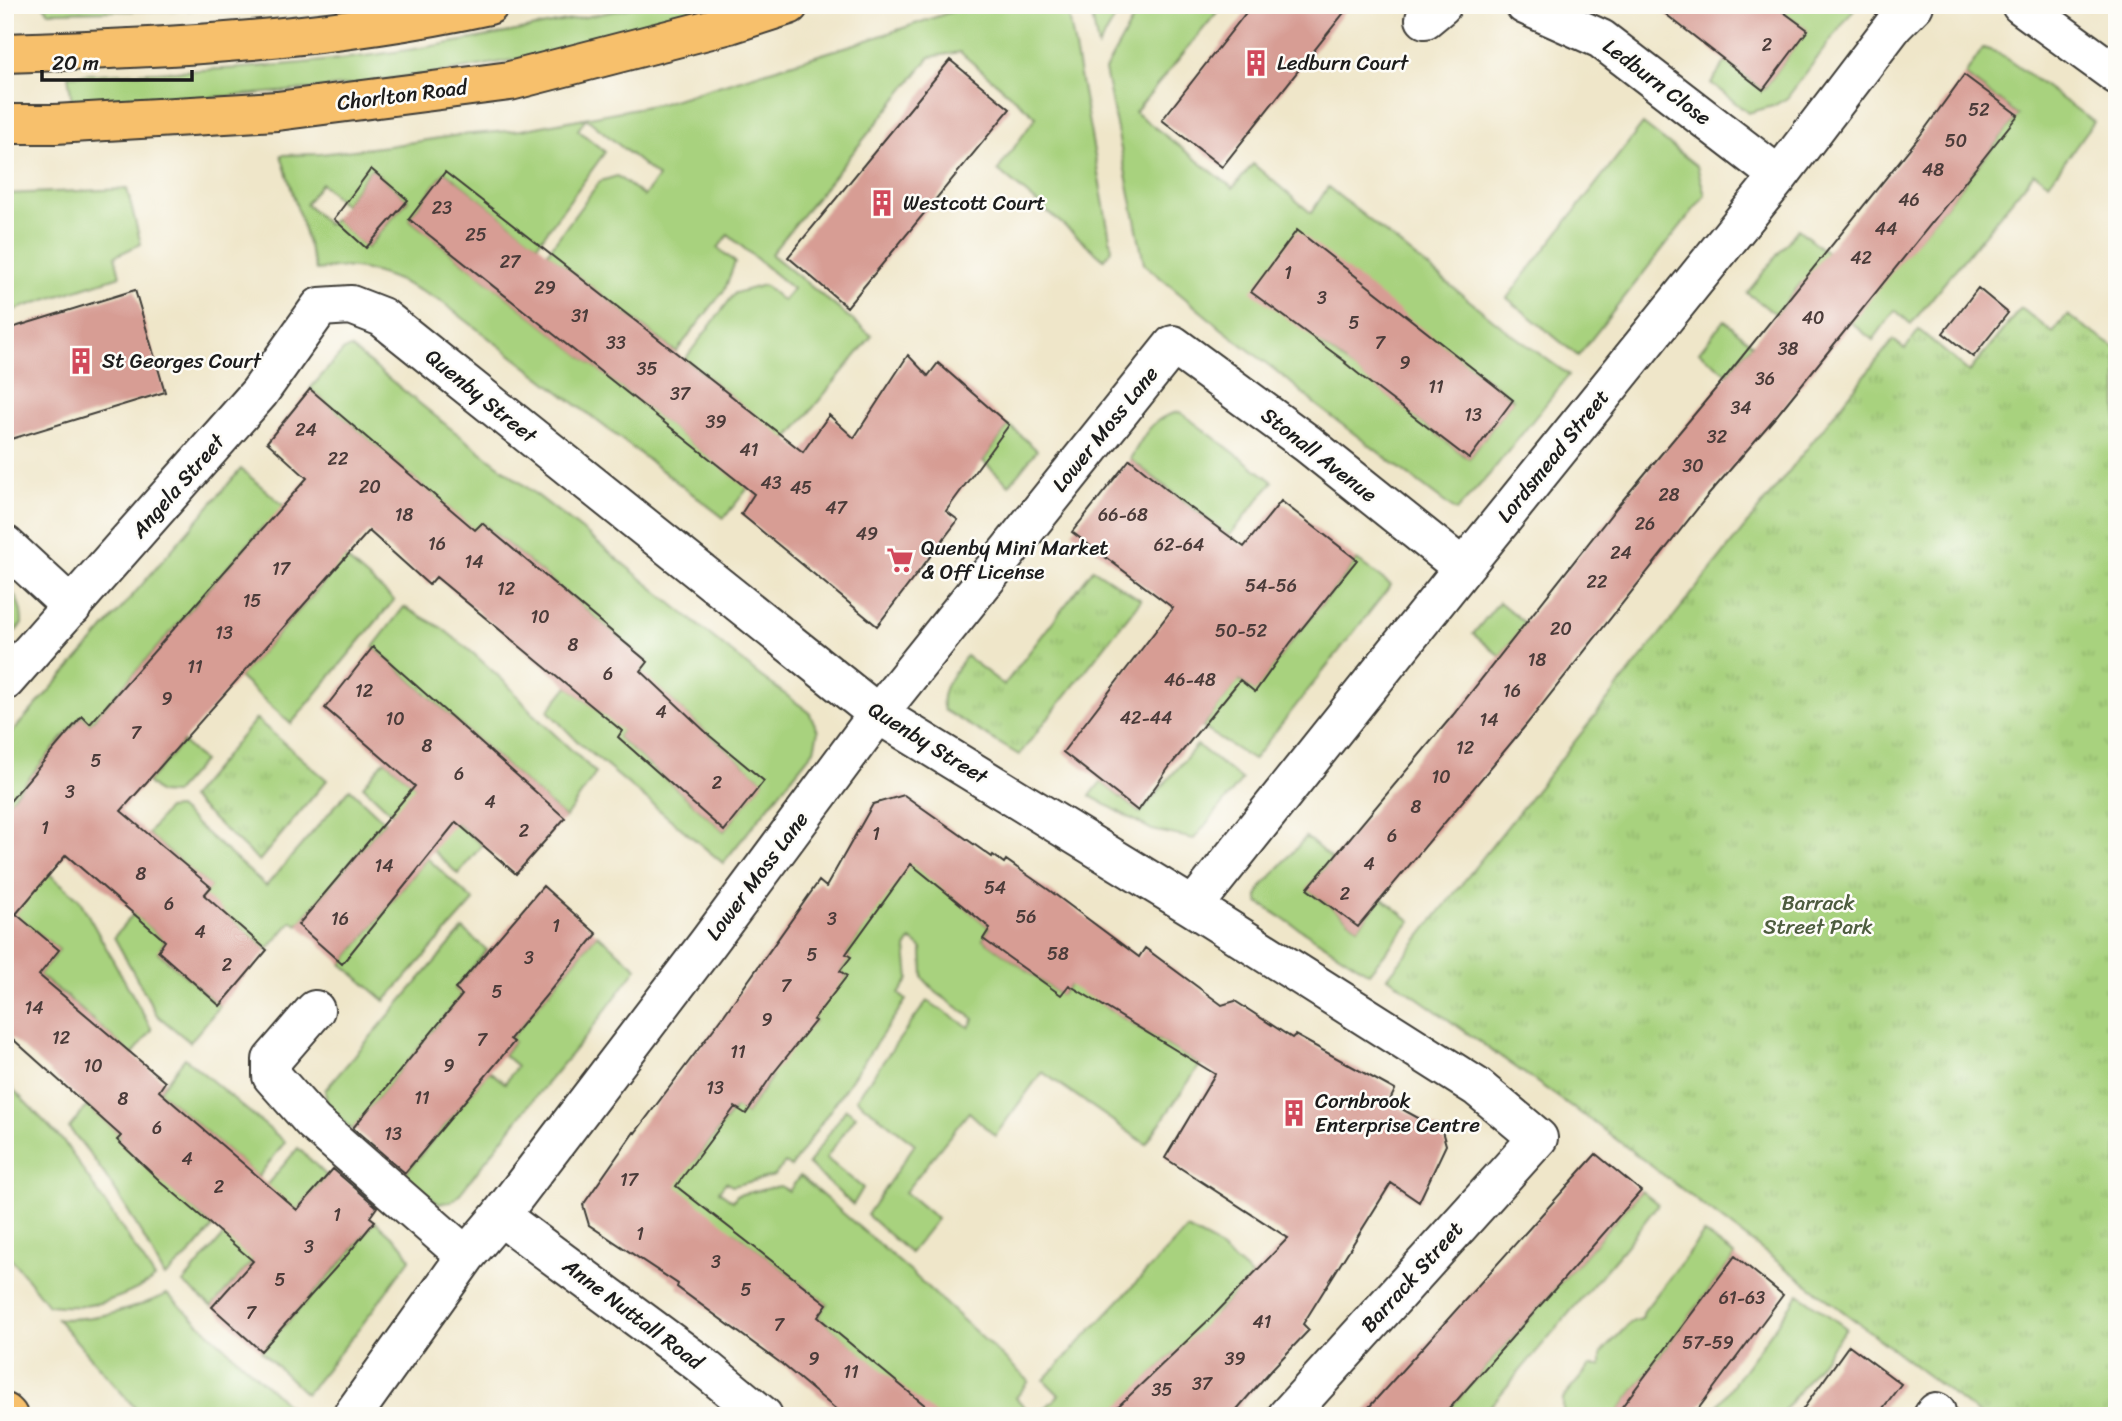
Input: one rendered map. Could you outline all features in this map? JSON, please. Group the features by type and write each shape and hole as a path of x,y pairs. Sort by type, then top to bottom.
{"main road":[{"path":"5,53 228,43 303,36 439,16 489,5"},
{"name":"Chorlton Road","path":"5,124 55,124 277,111 510,81 730,24 789,5"}],"street":[{"name":"Ledburn Close","path":"1525,5 1601,38 1779,176"},
{"name":"Lordsmead Street","path":"1193,907 1779,176 1894,24 1914,5"},
{"path":"2021,5 2117,75"},
{"name":"Angela Street","path":"5,681 259,393 320,307 351,304"},
{"name":"Quenby Street","path":"351,304 382,317 878,714 1193,907 1477,1087 1538,1138"},
{"name":"Stonall Avenue","path":"1173,345 1308,444 1463,568"},
{"name":"Lower Moss Lane","path":"352,1416 466,1256 500,1216 708,943 878,714 1173,345"},
{"path":"5,545 72,607"},
{"path":"315,1010 272,1060 272,1076 313,1122 466,1256"},
{"name":"Barrack Street","path":"1287,1416 1538,1138"},
{"name":"Anne Nuttall Road","path":"500,1216 700,1364 763,1416"}],"green space":[{"path":"43,5 220,5 188,10 49,12"},
{"path":"643,5 753,5 563,51 445,72 324,88 208,98 72,102 68,75 228,69 363,56 484,37"},
{"path":"971,5 1067,5 1112,249 1104,259 998,170 1036,117 960,52 930,57 771,254 872,336 786,441 685,359 735,293 764,285 783,301 793,289 728,235 718,248 735,262 725,289 676,352 547,253 600,181 617,176 644,196 658,177 586,118 578,130 605,152 537,245 445,172 409,219 748,488 724,518 442,302 400,281 367,270 346,267 316,270 281,155 320,154 459,135 521,130 663,103","holes":["371,169 408,200 367,248 335,219 328,225 306,204 321,183 344,205"]},
{"path":"1090,5 1123,5 1098,47"},
{"path":"1141,5 1223,5 1135,112 1233,188 1253,164 1311,213 1328,187 1506,330 1569,375 1489,475 1456,511 1315,404 1144,264 1105,70","holes":["1390,306 1513,399 1469,459 1318,341"]},
{"path":"1774,5 1857,5 1787,98 1773,106 1748,113 1711,83 1726,61 1763,90 1807,30"},
{"path":"1983,48 1996,52 2014,64 2094,122 2049,183 2034,173 1911,324 1895,310 1873,340 1801,283 1776,314 1747,293 1798,229 1874,292 2018,115 1965,75"},
{"path":"1643,124 1697,166 1705,195 1578,356 1507,298"},
{"path":"127,189 141,244 115,256 120,276 5,313 5,194"},
{"name":"Barrack Street Park","path":"2021,308 2053,333 2067,315 2117,349 2117,1416 1981,1416 1596,1124 1388,977 1893,340 1905,349 1919,330 1969,372"},
{"path":"1724,320 1752,344 1728,374 1699,352"},
{"path":"351,348 582,530 759,675 809,712 818,731 814,750 723,863 580,744 548,711 568,686 604,715 648,662 482,523 475,531 310,389 344,350","holes":["658,688 763,781 724,831 618,737"]},
{"path":"1180,412 1273,482 1229,536 1130,459 1149,428 1162,418"},
{"path":"1009,425 1037,450 1009,485 983,461"},
{"path":"241,469 394,600 291,724 239,677 327,579 263,527 90,724 81,716 5,807 5,740"},
{"path":"1357,560 1391,585 1253,760 1202,727 1239,680 1255,691"},
{"path":"1093,569 1141,600 1019,755 944,710 942,703 945,689 966,656 1004,685"},
{"path":"5,583 18,602 22,624 5,643"},
{"path":"1499,602 1526,624 1500,656 1473,634"},
{"path":"404,607 442,628 474,654 596,773 565,818 373,647"},
{"path":"256,719 327,780 259,861 190,798"},
{"path":"183,742 203,761 174,794 159,793 147,782"},
{"path":"1197,745 1242,780 1194,839 1152,830 1090,796 1101,782 1140,813"},
{"path":"385,760 419,789 395,816 363,786"},
{"path":"350,789 385,822 298,925 292,921 267,950 203,896 210,887 148,834 167,809 178,808 266,886"},
{"path":"449,817 482,845 458,874 426,844"},
{"path":"1306,837 1332,859 1308,889 1358,927 1382,898 1411,921 1369,973 1259,903 1257,896 1261,888"},
{"path":"23,852 79,899 152,1030 132,1055 39,975 59,950 5,906"},
{"path":"427,858 474,901 385,1001 342,964"},
{"path":"910,861 990,928 983,939 1061,995 1074,979 1105,1007 1200,1065 1146,1144 1042,1072 995,1136 969,1112 905,1192 937,1219 910,1253 867,1215 915,1144 856,1099 927,1001 969,1027 974,1019 937,993 923,978 922,949 911,940 906,948 909,979 899,994 906,1000 791,1167 785,1163 774,1176 732,1186 726,1182 719,1191 733,1201 737,1195 780,1186 789,1191 800,1176 912,1273 1029,1381 1016,1398 1031,1416 933,1416 818,1317 827,1304 734,1232 644,1211 695,1160 736,1107 746,1114 772,1076 768,1071 815,1021 807,1014 847,976 840,971 850,957 846,954"},
{"path":"134,913 165,941 158,952 220,1006 190,1042 157,1015 114,937"},
{"path":"463,929 487,950 455,989 462,995 352,1130 327,1107 325,1090"},
{"path":"597,934 637,968 458,1196 451,1202 438,1203 404,1175 489,1071 505,1083 517,1066 504,1055 514,1042 510,1039"},
{"path":"185,1058 285,1142 258,1177 159,1091"},
{"path":"5,1081 64,1142 155,1278 120,1297 100,1303 78,1306 48,1305 5,1251"},
{"path":"87,1106 121,1135 118,1140 213,1227 192,1252 165,1277 121,1200 69,1128"},
{"path":"846,1109 856,1116 826,1158 863,1188 853,1205 808,1164"},
{"path":"298,1148 327,1176 212,1307 183,1283"},
{"path":"1641,1191 1658,1204 1482,1416 1443,1416"},
{"path":"375,1221 403,1246 410,1259 359,1329 306,1394 261,1351 349,1254"},
{"path":"1187,1229 1212,1242 1252,1276 1216,1313 1186,1362 1174,1353 1112,1416 1044,1416 1043,1410 1059,1395 1044,1380"},
{"path":"1704,1233 1735,1256 1615,1416 1551,1416 1553,1412 1563,1412 1563,1398 1590,1366 1601,1366 1601,1353 1631,1322 1642,1319 1644,1311"},
{"path":"167,1294 289,1407 282,1416 142,1416 57,1319 114,1313"},
{"path":"1799,1294 1846,1328 1780,1416 1710,1416"}],"building":[{"name":"Ledburn Court","path":"1252,5 1350,5 1222,167 1162,120"},
{"path":"1654,5 1774,5 1808,30 1763,90"},
{"name":"Westcott Court","path":"950,60 1010,109 847,307 788,257"},
{"path":"1964,75 2018,115 1778,414 1705,499 1526,725 1358,927 1307,889 1453,715 1617,507 1919,137"},
{"path":"371,169 408,200 366,248 334,219"},
{"path":"445,172 803,452 829,415 854,438 908,355 928,376 938,363 1009,425 946,511 958,520 877,626 741,514 754,494 409,219"},
{"path":"1297,230 1513,400 1469,459 1346,362 1251,292"},
{"path":"1978,288 2008,313 1973,357 1943,333"},
{"name":"St Georges Court","path":"135,290 165,392 5,441 5,330"},
{"path":"310,389 475,530 482,523 648,662 641,671 710,736 764,781 724,831 618,737 622,731 436,577 429,585 369,531 121,811 211,887 204,895 267,950 220,1006 158,951 165,941 66,855 16,914 59,950 39,975 165,1082 159,1091 297,1210 333,1169 377,1207 370,1217 375,1221 261,1351 212,1307 253,1261 160,1181 117,1140 121,1136 5,1032 5,807 82,716 90,724 307,478 267,442"},
{"path":"1130,459 1244,547 1281,501 1357,560 1255,692 1240,680 1170,766 1138,811 1063,752 1173,608 1072,532"},
{"path":"373,647 565,818 516,874 456,822 342,964 298,925 415,786 325,708"},
{"path":"904,795 992,857 993,855 1004,863 1006,860 1139,957 1145,948 1222,1005 1235,1001 1292,1038 1295,1035 1395,1090 1389,1102 1442,1131 1446,1145 1419,1202 1391,1183 1303,1324 1309,1330 1231,1416 1108,1416 1216,1313 1288,1238 1165,1158 1215,1074 1069,985 1061,995 983,939 990,928 911,864 846,954 851,957 840,971 847,976 813,1020 815,1021 772,1075 746,1114 735,1107 676,1186 827,1304 818,1317 938,1416 844,1416 782,1364 677,1287 678,1284 589,1225 583,1205 634,1132 724,1015 819,881 826,887 873,804"},
{"path":"543,886 597,934 510,1039 514,1042 405,1173 353,1128 462,995 455,989"},
{"path":"1596,1154 1641,1191 1443,1416 1361,1416"},
{"path":"1735,1256 1783,1295 1693,1416 1615,1416"},
{"path":"1849,1345 1901,1384 1877,1416 1798,1416"}],"place":[{"name":"Ledburn Court","path":"1256,63"},
{"name":"Westcott Court","path":"882,203"},
{"name":"St Georges Court","path":"81,361"},
{"name":"Quenby Mini Market & Off License","path":"900,560"},
{"name":"Cornbrook Enterprise Centre","path":"1294,1113"}]}
